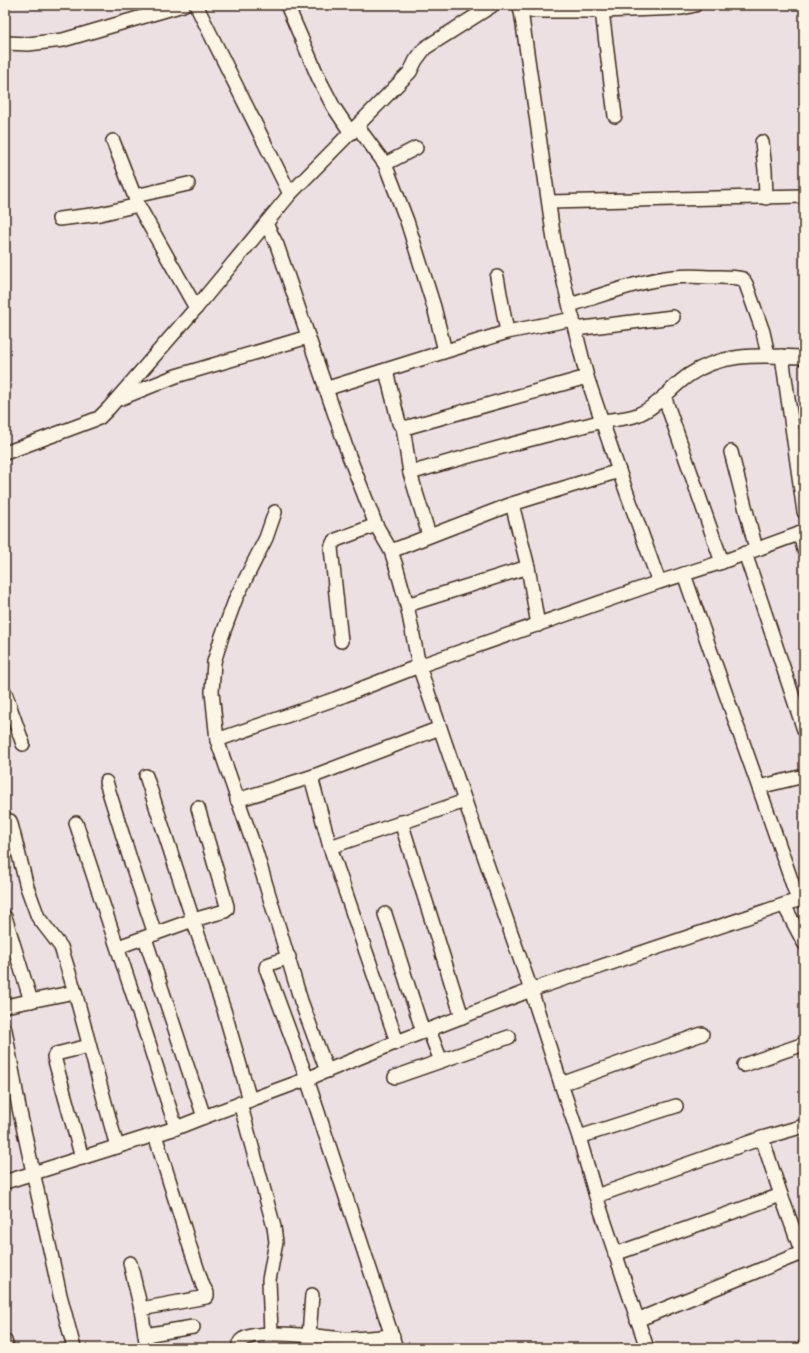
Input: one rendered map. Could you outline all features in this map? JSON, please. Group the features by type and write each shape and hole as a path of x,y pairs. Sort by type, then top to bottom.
{"street":[{"path":"5,43 28,44 63,40 183,5"},
{"path":"196,5 290,194"},
{"path":"287,5 319,79 333,106 385,164 407,221 434,308 445,351"},
{"path":"5,453 99,418 196,308 290,194 410,72 416,60 425,48 493,5"},
{"path":"659,582 602,422 574,324 554,240 520,8 602,11 620,7 682,8 695,5"},
{"path":"602,11 614,116"},
{"path":"113,141 136,200 196,308"},
{"path":"762,142 766,198"},
{"path":"385,164 416,148"},
{"path":"58,219 100,214 136,200 188,184"},
{"path":"549,202 804,196"},
{"path":"266,224 276,245 349,456 376,525 391,551 407,605 419,666 531,990 560,1084 579,1137 596,1196 638,1320 644,1347"},
{"path":"497,277 507,332"},
{"path":"570,305 625,288 672,277 735,277 743,279 764,332 768,355"},
{"path":"325,389 507,332 574,324 673,316"},
{"path":"115,400 176,376 308,338"},
{"path":"410,473 501,446 636,415 652,408 690,374 711,364 739,356 768,355 804,357"},
{"path":"782,356 804,512"},
{"path":"386,371 399,423 403,427 410,473 429,535"},
{"path":"403,427 408,427 588,377"},
{"path":"664,396 722,562"},
{"path":"731,452 750,551 804,730"},
{"path":"391,551 512,504 619,471"},
{"path":"512,504 528,567 538,625"},
{"path":"275,512 266,538 236,598 214,662 212,692 217,740 256,852 289,957 301,1001 327,1071"},
{"path":"341,641 331,548 336,540 376,525"},
{"path":"217,740 335,699 419,666 659,582 722,562 802,532 804,550"},
{"path":"407,605 528,567"},
{"path":"5,1182 176,1128 307,1079 531,990 801,899 759,787 684,574"},
{"path":"5,694 23,744"},
{"path":"237,800 311,777 440,728"},
{"path":"146,776 224,1010 274,1227 276,1242 269,1280 271,1334"},
{"path":"759,787 804,776"},
{"path":"311,777 330,847 397,1042"},
{"path":"106,782 131,862 150,936 204,1117"},
{"path":"330,847 465,801"},
{"path":"118,947 193,920 225,911 227,909 198,808"},
{"path":"5,822 10,821 27,887 38,917 61,947 75,992 117,1147"},
{"path":"401,822 462,1017"},
{"path":"76,823 118,947 176,1128"},
{"path":"784,905 804,943"},
{"path":"385,914 426,1031 441,1061"},
{"path":"5,917 31,1001"},
{"path":"239,1348 238,1345 240,1341 246,1338 271,1334 309,1335 347,1344 394,1342 307,1079 266,968 270,963 289,957"},
{"path":"5,1006 75,992"},
{"path":"5,1030 14,1085 60,1295 74,1348"},
{"path":"560,1084 702,1034"},
{"path":"395,1078 509,1037"},
{"path":"744,1065 804,1044"},
{"path":"82,1158 54,1057 56,1054 89,1046"},
{"path":"579,1137 676,1106"},
{"path":"596,1196 762,1138 804,1126"},
{"path":"142,1309 206,1297 208,1293 203,1286 190,1247 156,1135"},
{"path":"638,1320 803,1252 780,1195 762,1138"},
{"path":"616,1254 780,1195"},
{"path":"130,1263 142,1309 146,1342 194,1327"},
{"path":"309,1335 312,1295"},
{"path":"5,1341 7,1348"}]}
